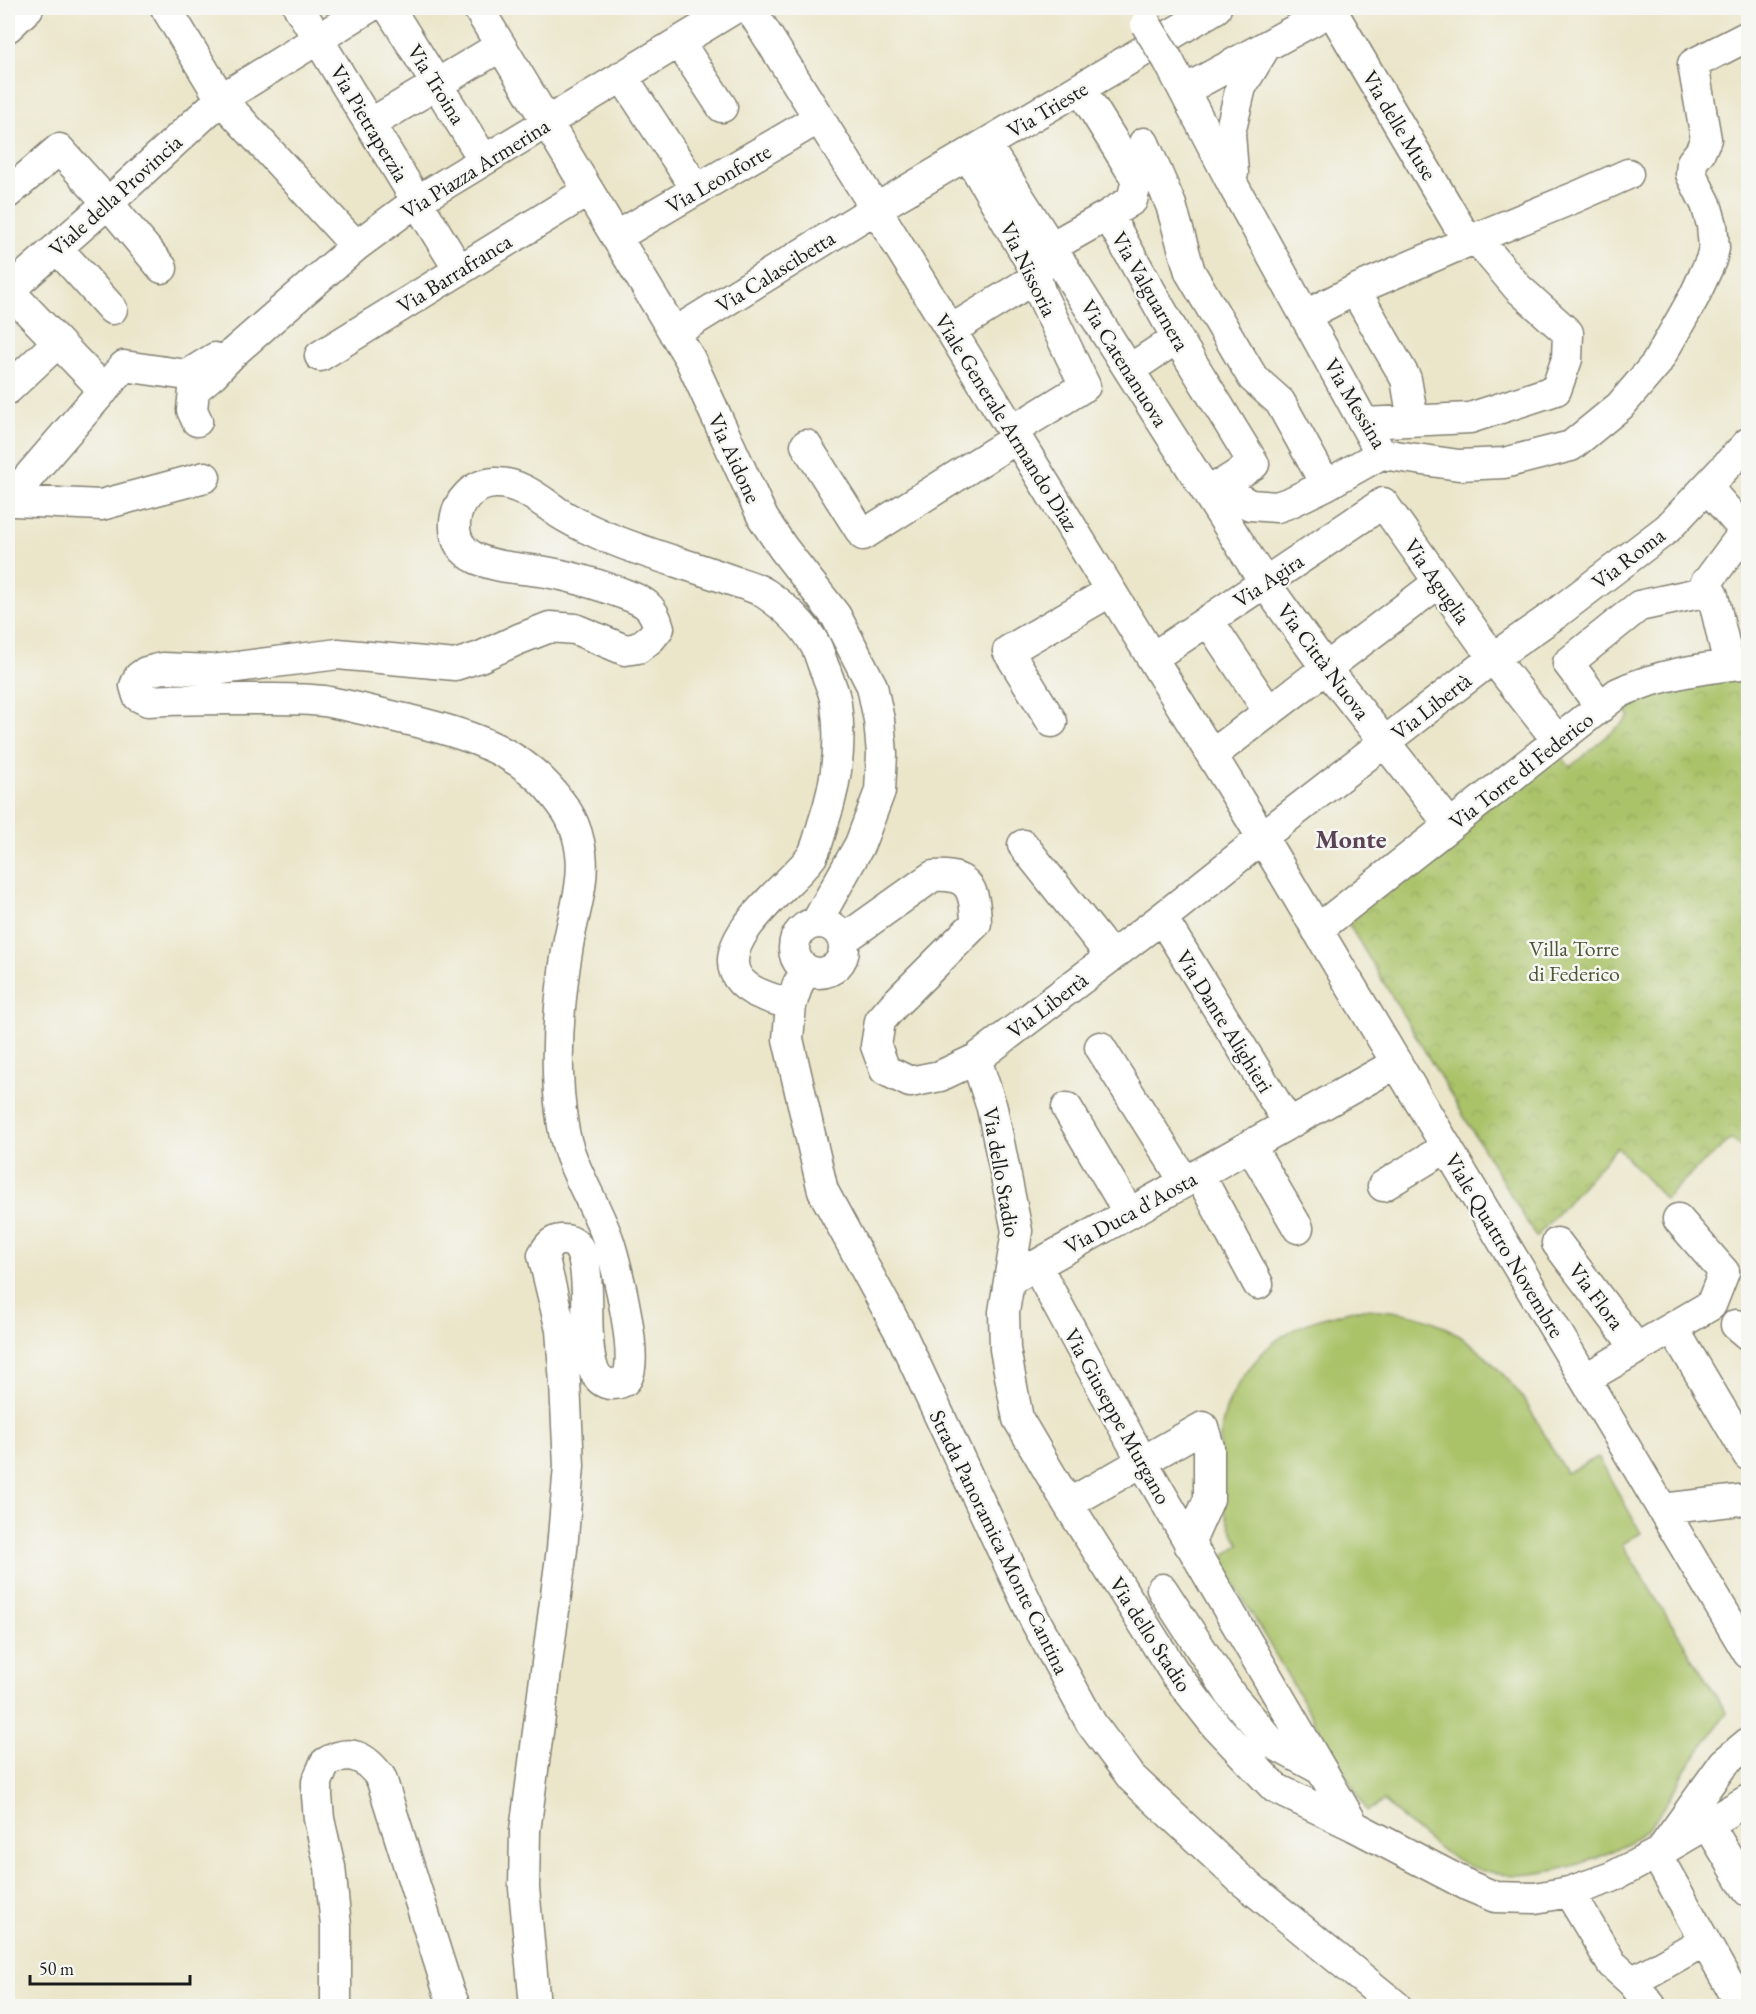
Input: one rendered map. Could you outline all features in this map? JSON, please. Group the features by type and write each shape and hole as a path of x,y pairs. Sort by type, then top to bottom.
{"street":[{"path":"8,27 28,8"},
{"path":"168,8 221,99 356,246"},
{"name":"Via Pietraperzia","path":"299,8 459,270"},
{"name":"Viale della Provincia","path":"8,290 108,203 221,99 368,8"},
{"name":"Via Troina","path":"388,8 484,160"},
{"name":"Via Aidone","path":"478,8 690,359 763,518 783,548 836,615 872,686 879,720 882,754 880,791 860,844 816,923"},
{"name":"Via Piazza Armerina","path":"197,421 191,401 194,390 356,246 417,201 735,8"},
{"name":"Viale Generale Armando Diaz","path":"750,8 951,330 1262,837"},
{"name":"Via Trieste","path":"876,209 1216,8"},
{"path":"1185,90 1334,9"},
{"name":"Via delle Muse","path":"1334,9 1472,239 1518,288 1568,333 1567,359 1556,390 1470,418 1364,423"},
{"name":"Via Messina","path":"1141,16 1185,90 1233,185 1381,454 1459,465 1504,463 1571,446 1620,406 1656,364 1694,297 1714,248 1712,225 1706,204 1691,174 1692,162 1706,139 1693,64 1749,36"},
{"path":"679,42 722,107"},
{"path":"370,124 501,46"},
{"path":"1233,185 1230,133 1241,87 1264,49"},
{"path":"622,76 697,190"},
{"name":"Via Valguarnera","path":"1081,89 1137,180 1132,200 1108,215 1178,338 1254,464 1210,485"},
{"name":"Via Leonforte","path":"616,237 819,118"},
{"name":"Via Valguarnera","path":"1144,143 1171,205 1190,272 1253,378 1280,402 1326,485"},
{"path":"8,193 59,149 162,268"},
{"name":"Via Catenanuova","path":"977,150 1051,247 1129,370 1210,485 1264,582"},
{"name":"Via Nissoria","path":"977,150 1031,262 1041,294 1085,386 1015,434"},
{"path":"1305,315 1355,290 1628,174"},
{"name":"Via Barrafranca","path":"320,357 588,191"},
{"name":"Via Calascibetta","path":"674,333 876,209"},
{"path":"1051,247 1108,215"},
{"path":"57,248 112,309"},
{"path":"951,330 1037,277"},
{"path":"8,290 104,390"},
{"path":"1355,290 1406,379 1413,420"},
{"path":"1129,370 1178,338"},
{"path":"8,389 58,342"},
{"name":"Via Piazza Armerina","path":"205,477 101,505 14,501 25,481 124,366 187,375 212,359 233,353"},
{"path":"806,446 863,536 1015,434"},
{"name":"Via Roma","path":"1493,658 1557,613 1668,528 1749,443"},
{"path":"1210,485 1250,505 1277,507 1326,485 1381,454"},
{"path":"535,2007 524,1888 525,1831 562,1550 568,1466 566,1383 561,1330 543,1255 551,1244 564,1240 571,1242 577,1247 585,1263 589,1359 596,1375 603,1383 613,1385 629,1377 632,1365 620,1282 609,1242 573,1162 563,1129 557,1064 559,1010 582,857 574,821 546,785 520,762 484,742 450,730 360,708 320,701 293,699 148,700 138,696 135,686 139,677 146,672 162,668 213,670 338,654 455,665 480,657 550,627 575,629 625,650 638,648 651,638 659,628 656,615 645,602 587,581 545,572 491,565 473,558 460,545 455,529 456,514 462,500 472,490 484,484 496,482 529,492 562,515 623,545 764,592 793,616 816,645 836,701 839,741 831,801 813,855 765,906 739,939 733,956 735,973 748,988 791,1005"},
{"path":"1602,707 1568,663 1639,606 1699,593 1747,527 1707,487"},
{"name":"Via Agira","path":"1152,658 1383,503"},
{"name":"Via Aguglia","path":"1383,503 1493,658 1557,740"},
{"name":"Via Città Nuova","path":"1264,582 1326,668 1450,825"},
{"path":"1706,582 1739,664"},
{"path":"1212,755 1438,583"},
{"path":"1052,722 1008,651 1111,591"},
{"path":"1208,621 1269,712"},
{"name":"Via Libertà","path":"843,940 933,876 950,874 966,882 976,902 976,922 880,1021 876,1046 885,1070 910,1082 940,1076 976,1059 1162,918 1262,837 1493,658"},
{"name":"Via Torre di Federico","path":"1317,930 1618,693 1641,682 1679,673 1739,664"},
{"name":"Viale Quattro Novembre","path":"1262,837 1748,1651"},
{"path":"1023,845 1111,956"},
{"name":"Via Dante Alighieri","path":"1162,918 1288,1124"},
{"path":"816,923 830,925 836,929 843,940 844,956 835,968 821,974 806,971 796,959 794,943 802,929 816,923"},
{"name":"Strada Panoramica Monte Cantina","path":"806,971 798,984 791,1005 788,1039 823,1191 903,1338 1035,1620 1090,1723 1132,1778 1223,1863 1396,2007"},
{"path":"1100,1047 1192,1178 1258,1284"},
{"name":"Via dello Stadio","path":"976,1059 992,1108 1017,1231 1004,1312 1005,1349 1018,1419 1068,1504 1176,1675 1210,1719 1275,1788 1495,1897 1535,1898 1569,1892 1612,1878 1749,1800"},
{"name":"Via Duca d'Aosta","path":"1011,1279 1397,1063"},
{"path":"1067,1108 1129,1213"},
{"path":"1250,1145 1298,1228"},
{"path":"1383,1186 1447,1147"},
{"name":"Via Flora","path":"1585,1379 1710,1305 1724,1272 1678,1219"},
{"name":"Via Flora","path":"1557,1244 1637,1349"},
{"name":"Via Giuseppe Murgano","path":"1036,1265 1195,1555 1354,1826"},
{"path":"1672,1328 1749,1455"},
{"path":"1068,1504 1203,1427 1209,1447 1209,1499 1195,1555 1162,1589 1132,1606"},
{"path":"1662,1509 1749,1499"},
{"path":"1162,1589 1231,1695 1272,1743 1320,1769"},
{"path":"1741,2007 1704,1941 1659,1852 1724,1763 1749,1743"},
{"path":"336,2007 336,1926 330,1867 319,1820 317,1782 325,1762 344,1755 362,1759 371,1765 381,1778 455,2007"},
{"path":"1708,1824 1749,1891"},
{"path":"1569,1892 1612,1964 1632,1982 1651,2007"},
{"path":"1632,1982 1704,1941"}],"green space":[{"name":"Villa Torre di Federico","path":"1748,672 1748,1141 1741,1147 1731,1139 1665,1199 1617,1147 1536,1237 1345,918 1558,752 1570,767 1630,717 1619,703"},
{"path":"1357,1309 1390,1311 1423,1318 1454,1332 1475,1347 1519,1393 1566,1473 1598,1457 1641,1533 1622,1544 1727,1713 1687,1768 1655,1821 1635,1838 1616,1849 1570,1867 1521,1875 1499,1874 1480,1870 1453,1858 1429,1841 1384,1801 1367,1811 1223,1565 1226,1554 1240,1544 1226,1515 1219,1479 1222,1426 1233,1393 1259,1356 1282,1336 1313,1321"}],"district":[{"name":"Monte","path":"1351,839"}]}
